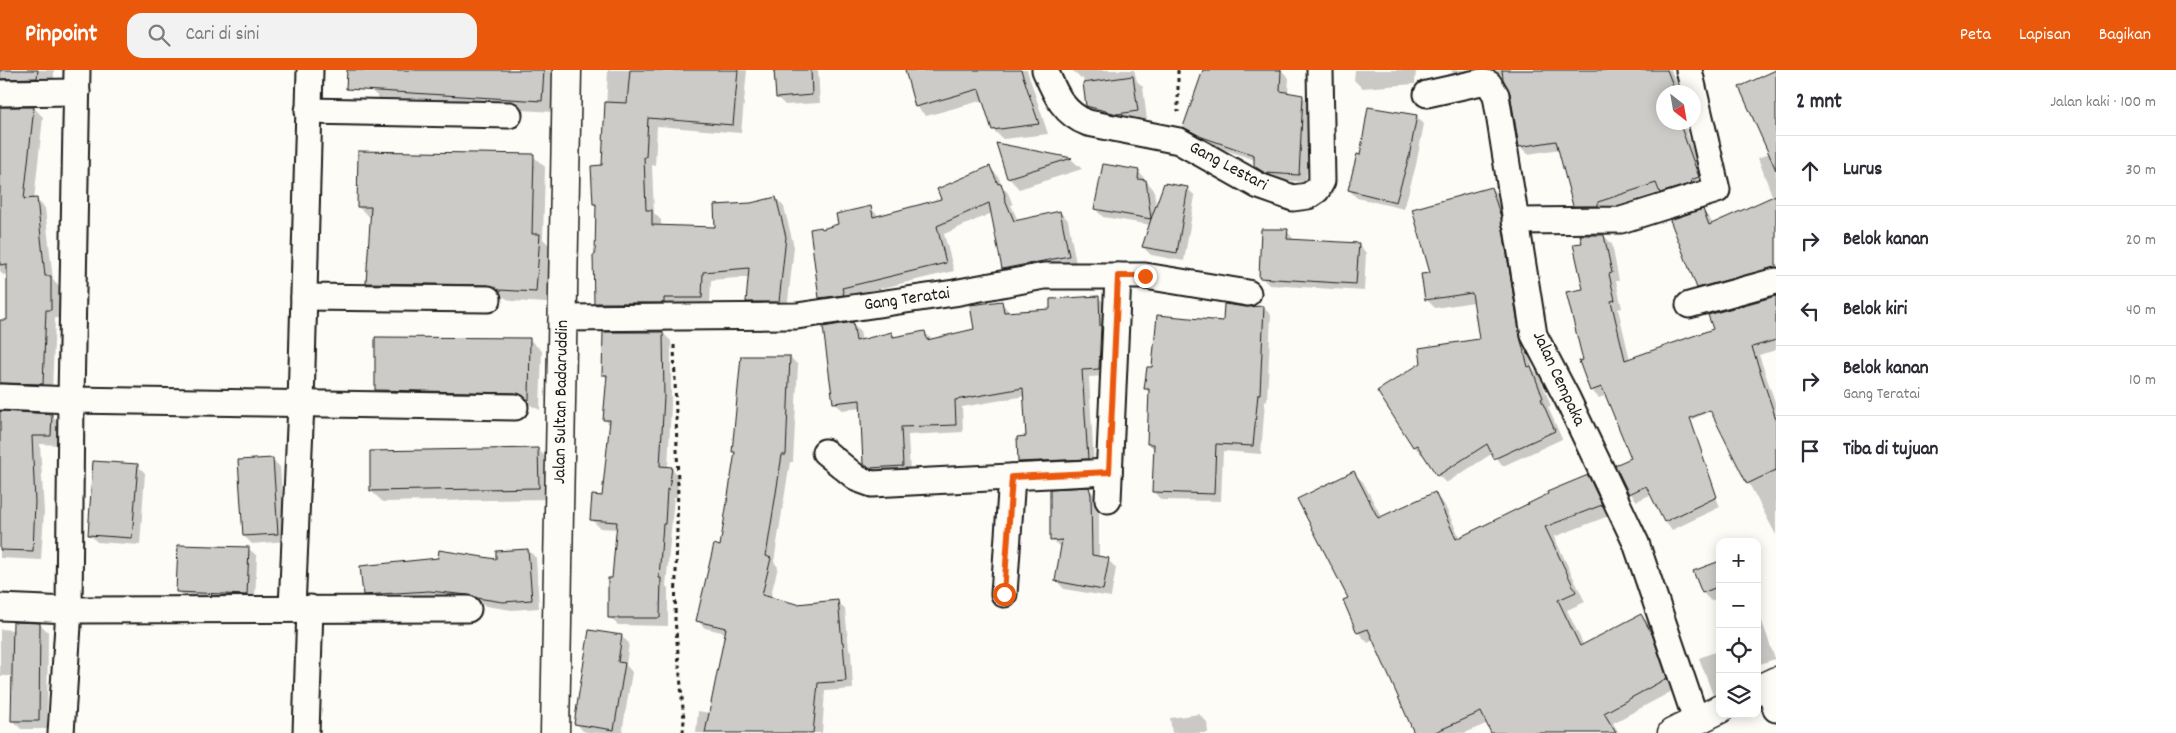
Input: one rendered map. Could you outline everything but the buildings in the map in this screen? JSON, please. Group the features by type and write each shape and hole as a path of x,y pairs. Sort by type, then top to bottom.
{"main road":[{"name":"Jalan Sultan Badaruddin","path":"555,733 567,70"},
{"path":"1672,733 1708,715"}],"street":[{"path":"306,733 301,608 301,404 310,70"},
{"name":"Gang Lestari","path":"1045,70 1064,108 1077,119 1088,123 1179,141 1259,186 1293,198 1308,196 1317,190 1322,181 1320,70"},
{"path":"1515,221 1621,220 1717,190 1689,70"},
{"path":"0,92 77,81 68,610 60,733"},
{"name":"Jalan Cempaka","path":"1427,94 1481,82 1489,84 1496,95 1534,335 1567,398 1636,543 1708,715"},
{"path":"308,112 509,115"},
{"name":"Gang Teratai","path":"563,318 797,316 954,293 1044,276 1145,276 1248,293"},
{"path":"1108,500 1118,276"},
{"path":"1689,305 1776,281"},
{"path":"304,297 488,299"},
{"path":"0,397 71,400 515,407"},
{"path":"824,452 858,479 872,484 1109,472"},
{"path":"1004,594 1012,477"},
{"path":"0,608 68,610 468,609"}],"path":[{"path":"1178,70 1179,141"},
{"path":"673,317 678,483 675,619 684,720 683,733"}],"route":[{"path":"1004,594 1012,477 1109,472 1118,276 1145,276"}]}
